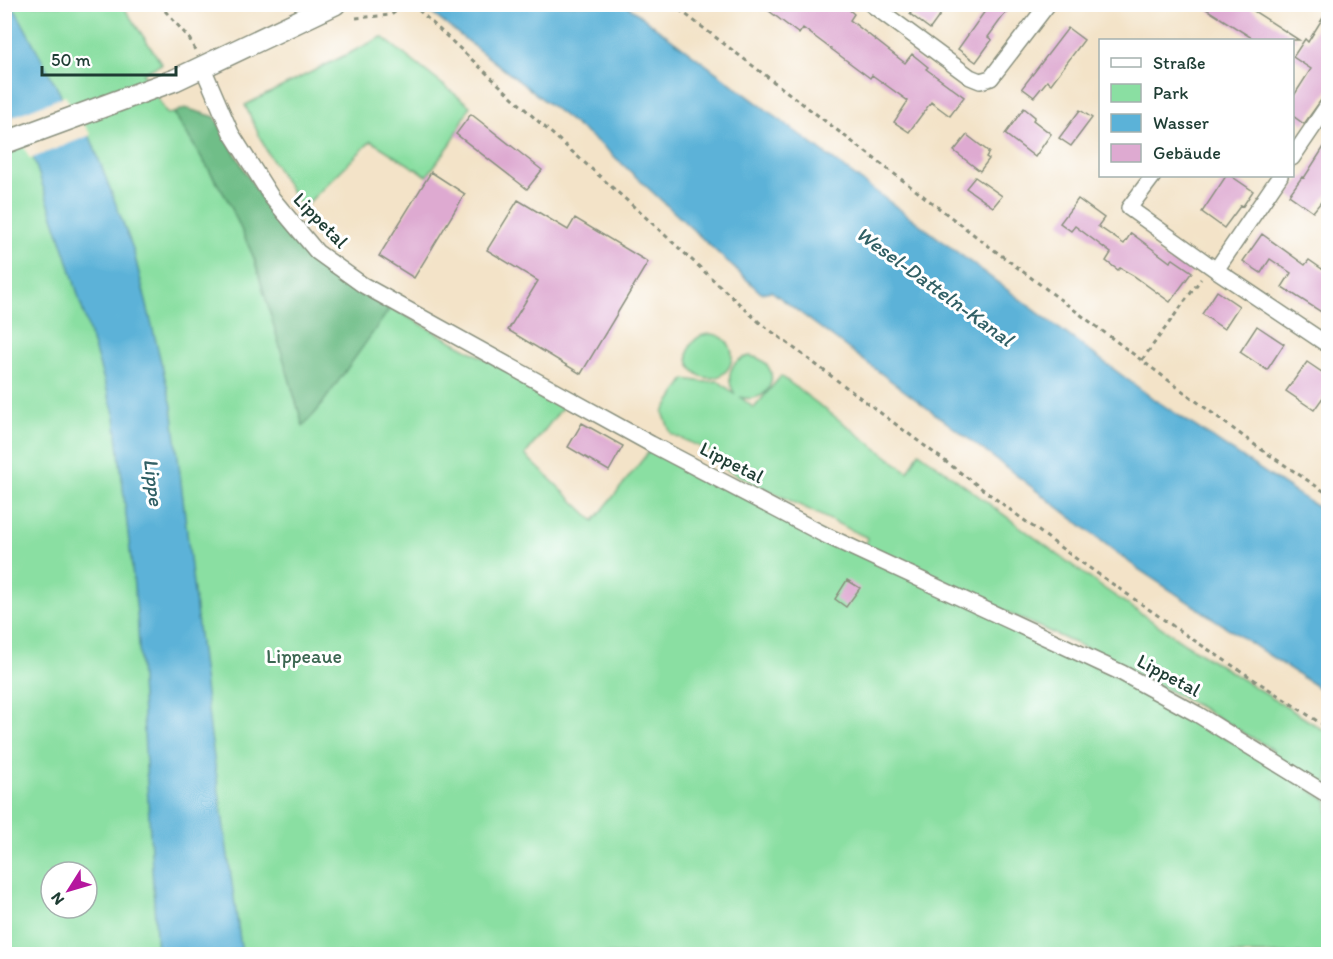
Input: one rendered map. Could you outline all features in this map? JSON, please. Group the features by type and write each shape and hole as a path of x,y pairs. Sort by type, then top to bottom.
{"main road":[{"path":"4,143 175,80 335,4"}],"street":[{"path":"871,4 970,77 980,81 991,78 1048,4"},
{"name":"Lippetal","path":"203,68 231,133 272,198 317,252 363,285 651,444 823,534 1122,673 1197,714 1329,795"},
{"path":"1294,157 1329,105"},
{"path":"1152,177 1129,208 1213,268 1329,345"},
{"path":"1213,268 1279,177"}],"path":[{"path":"159,4 189,38 203,68"},
{"path":"356,18 391,15 406,4"},
{"path":"411,4 759,322 1068,553 1183,633 1329,728"},
{"path":"672,4 1259,448 1329,494"},
{"path":"1142,360 1213,268"}],"green space":[{"name":"Lippeaue","path":"5,5 122,5 162,64 143,73 167,114 174,113 229,202 254,258 264,294 340,280 566,403 525,455 594,521 651,449 1111,674 1189,715 1328,801 1328,954 5,954"},
{"path":"382,37 470,106 452,142 427,176 371,141 302,209 267,152 245,105"},
{"path":"185,108 215,117 260,196 302,250 335,276 389,310 317,411 303,426 254,258 229,202 174,113"},
{"path":"710,334 725,341 732,356 725,371 710,378 695,371 688,356 695,341"},
{"path":"750,356 761,360 768,366 771,374 771,383 761,396 740,397 754,408 781,376 908,472 919,452 1099,585 1186,644 1328,733 1328,788 1271,754 1273,750 1198,706 1088,649 864,548 868,538 716,465 721,456 671,434 663,412 685,379 704,382 718,381 735,394 730,382 731,370 737,361"}],"water":[{"name":"Lippe","path":"5,5 11,5 17,13 62,97 91,139 133,249 172,406 211,736 242,954 157,954 137,613 115,417 66,255 34,160 5,103"},
{"name":"Wesel-Datteln-Kanal","path":"421,5 626,5 1155,400 1328,514 1328,694 1138,569 771,291 761,293 604,147"}],"pier":[{"path":"65,96 91,135 30,159 9,118"}],"building":[{"path":"760,4 843,4 854,14 850,20 905,63 912,54 928,67 926,69 964,97 950,116 931,102 909,132 894,122 908,101 872,75 870,78 803,28 799,34"},
{"path":"917,4 948,4 930,29 910,14"},
{"path":"990,4 1012,4 988,37 992,40 976,62 958,49"},
{"path":"1198,4 1243,4 1299,40 1253,39"},
{"path":"1329,8 1329,89 1304,124 1294,117 1294,95 1311,69 1294,56 1305,39 1308,42"},
{"path":"1068,28 1084,40 1051,84 1047,81 1034,97 1022,88"},
{"path":"1024,108 1035,117 1033,120 1051,134 1035,157 1005,134"},
{"path":"1080,110 1092,118 1071,146 1059,138"},
{"path":"471,114 542,170 527,189 456,134"},
{"path":"967,135 989,152 986,157 989,159 980,171 954,151"},
{"path":"1329,139 1329,192 1313,212 1289,195 1302,177 1304,178"},
{"path":"431,172 465,194 414,278 379,256"},
{"path":"975,177 1002,196 993,207 966,188"},
{"path":"1225,177 1232,177 1253,191 1224,228 1202,212"},
{"path":"1078,199 1104,218 1098,226 1124,244 1131,233 1170,262 1173,259 1192,272 1170,302 1134,276 1120,268 1118,270 1106,261 1111,253 1075,226 1071,231 1060,223"},
{"path":"518,200 568,230 575,218 648,262 581,374 508,330 538,281 487,250"},
{"path":"1262,234 1305,265 1309,260 1329,274 1329,317 1282,287 1291,273 1270,259 1261,273 1243,261"},
{"path":"1217,291 1239,306 1224,329 1202,314"},
{"path":"1257,326 1284,344 1267,370 1240,352"},
{"path":"1307,362 1329,377 1329,389 1314,410 1286,391"},
{"path":"582,423 623,446 609,471 568,447"},
{"path":"847,580 860,588 846,607 835,599"}]}
